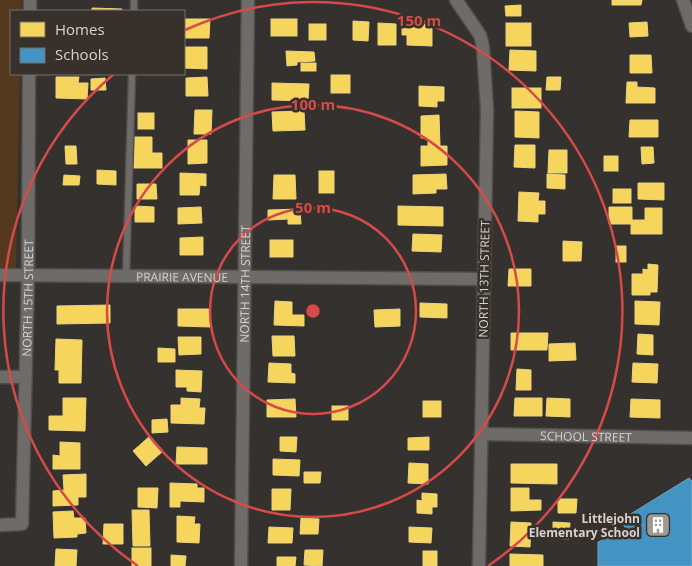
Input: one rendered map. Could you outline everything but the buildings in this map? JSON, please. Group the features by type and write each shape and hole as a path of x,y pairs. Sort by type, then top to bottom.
{"street":[{"name":"NORTH 14TH STREET","path":"241,566 248,0"},
{"name":"NORTH 13TH STREET","path":"456,0 480,35 485,58 487,110 479,566"},
{"path":"683,0 692,26"},
{"name":"NORTH 15TH STREET","path":"0,525 22,524 24,377 28,276 29,75"},
{"name":"PRAIRIE AVENUE","path":"0,275 126,278 484,279"},
{"path":"0,377 24,377"},
{"name":"SCHOOL STREET","path":"481,434 692,438"}],"lane":[{"path":"126,278 132,75"}],"shaded area":[{"path":"0,0 21,0 21,10 10,10 10,75 20,75 16,268 0,267"}],"place":[{"name":"Littlejohn Elementary School","path":"658,525"}]}
